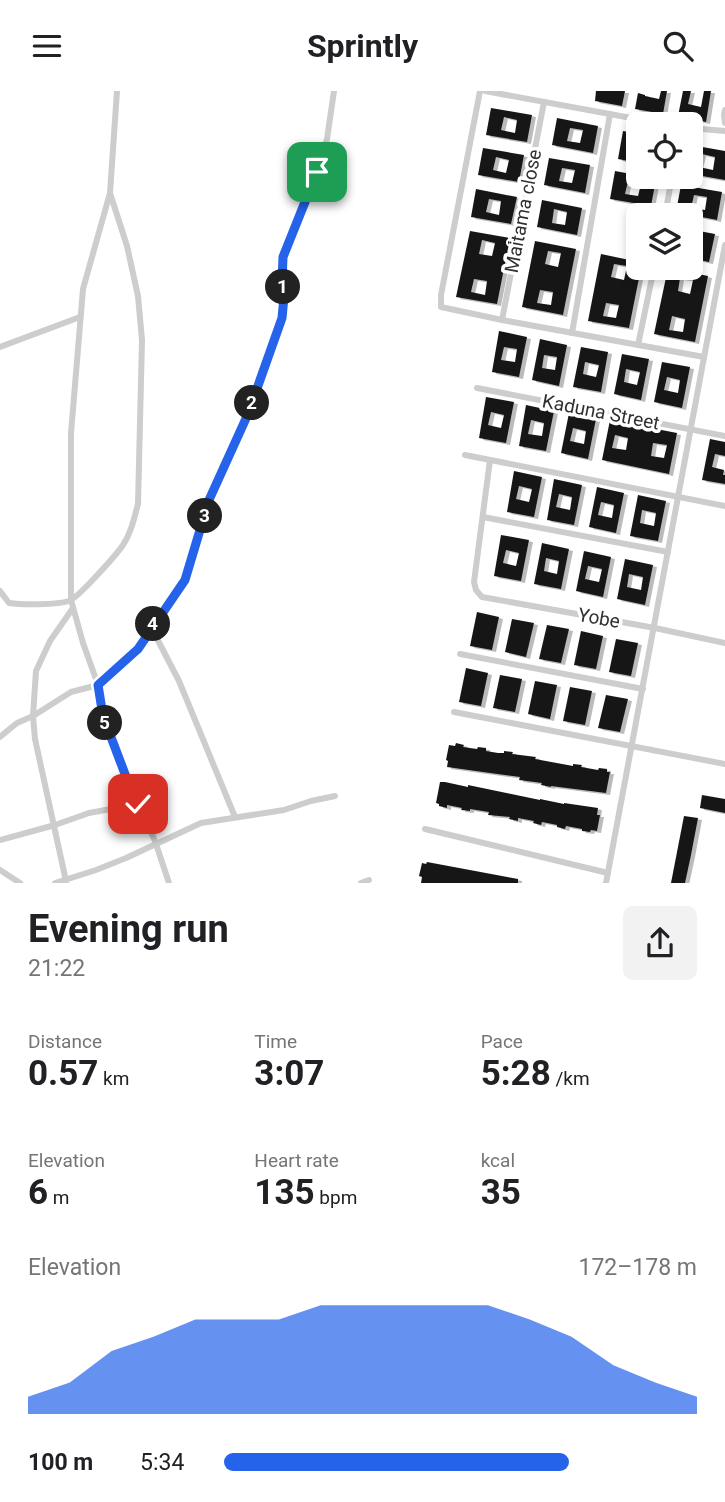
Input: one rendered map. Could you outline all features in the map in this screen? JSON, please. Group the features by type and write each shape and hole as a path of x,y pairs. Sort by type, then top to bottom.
{"street":[{"path":"117,91 110,193 83,289 80,317 71,433 71,600 98,685 103,716 169,883"},
{"path":"0,737 17,723 71,692 98,685 138,649 185,580 209,500 248,414 282,318 283,257 317,172 327,139 334,91"},
{"path":"626,117 482,91 441,307 704,357"},
{"name":"Maitama close","path":"502,320 544,102"},
{"path":"725,110 725,123"},
{"path":"572,333 610,114"},
{"path":"703,129 725,131"},
{"path":"0,591 9,603 43,604 71,600 121,548 131,530 138,504 142,340 138,296 127,246 110,193"},
{"path":"606,883 725,245"},
{"path":"638,345 652,280"},
{"path":"0,347 80,317"},
{"name":"Kaduna Street","path":"477,388 725,436"},
{"path":"465,455 725,506"},
{"path":"491,460 483,517 668,552"},
{"name":"Yobe","path":"483,517 474,582 482,597 725,643"},
{"path":"66,881 35,739 33,716 36,671 50,641 73,608"},
{"path":"151,627 179,681 235,817"},
{"path":"460,654 643,689"},
{"path":"454,712 725,764"},
{"path":"55,883 96,870 201,823 284,810 335,796"},
{"path":"0,840 89,813 138,804"},
{"path":"425,829 608,873"},
{"path":"0,870 20,883"}],"building":[{"path":"596,91 625,91 622,106 595,101"},
{"path":"661,91 667,91 663,112 635,109 638,93 659,99"},
{"path":"683,91 691,91 688,104 701,107 704,91 711,91 706,122 703,121 703,112 679,112"},
{"path":"491,108 532,115 527,142 486,135","holes":["504,117 517,120 515,133 501,130"]},
{"path":"557,118 598,126 593,153 552,145","holes":["570,128 583,130 580,143 567,141"]},
{"path":"623,131 626,132 626,161 618,159"},
{"path":"703,147 725,151 725,180 703,176 703,168 713,170 715,157 703,154"},
{"path":"483,148 524,155 519,182 478,175","holes":["496,157 509,160 506,173 493,170"]},
{"path":"549,158 590,165 585,193 544,185","holes":["562,168 575,170 572,183 559,181"]},
{"path":"615,171 626,173 625,194 638,196 640,189 654,189 652,203 610,199"},
{"path":"476,189 517,197 511,224 471,217","holes":["489,199 501,201 499,215 486,212"]},
{"path":"680,189 722,192 717,220 703,217 707,197 694,195 692,203 678,203"},
{"path":"542,200 582,208 577,235 537,227","holes":["554,209 567,212 565,225 552,223"]},
{"path":"470,231 510,238 497,304 456,297","holes":["482,240 495,243 492,256 479,254","474,279 487,281 485,295 471,292"]},
{"path":"703,232 715,234 709,262 703,261"},
{"path":"535,241 576,249 563,315 522,307","holes":["548,251 561,253 558,267 545,264","540,290 553,292 551,305 537,303"]},
{"path":"601,254 626,259 626,266 614,264 611,277 624,280 626,271 626,280 639,280 629,328 588,321","holes":["606,303 619,305 616,318 603,316"]},
{"path":"703,275 708,276 695,342 654,334 665,280 680,280 678,291 690,294 693,280 703,280","holes":["672,316 685,319 683,332 669,330"]},
{"path":"499,331 527,337 519,377 492,372","holes":["504,347 517,349 515,362 501,360"]},
{"path":"540,339 567,345 559,386 532,380","holes":["544,355 557,357 555,370 542,368"]},
{"path":"581,347 608,352 601,392 573,387","holes":["585,362 599,365 596,377 583,374"]},
{"path":"622,354 649,359 641,400 614,394","holes":["626,369 640,372 637,385 624,382"]},
{"path":"662,362 690,367 682,408 654,402","holes":["667,377 680,380 678,393 664,390"]},
{"path":"486,397 514,402 506,443 479,438","holes":["491,412 504,415 501,428 488,425"]},
{"path":"526,405 554,411 546,451 519,446","holes":["531,420 544,423 542,436 528,434"]},
{"path":"569,413 596,419 588,459 561,453","holes":["573,428 586,431 584,444 570,441"]},
{"path":"610,420 677,433 669,474 602,460","holes":["615,435 628,438 626,450 612,448","653,443 667,445 664,458 651,456"]},
{"path":"710,439 725,442 725,456 715,454 712,467 724,470 725,484 702,480"},
{"path":"514,471 542,477 534,517 507,512","holes":["519,486 532,489 529,502 516,499"]},
{"path":"554,479 582,485 574,525 547,520","holes":["559,494 572,497 570,510 556,507"]},
{"path":"597,487 624,493 616,533 589,527","holes":["601,502 614,505 612,518 598,515"]},
{"path":"638,495 666,501 658,541 630,536","holes":["642,510 656,513 654,526 640,523"]},
{"path":"501,535 529,540 521,581 494,576","holes":["506,550 519,553 516,566 503,563"]},
{"path":"542,543 569,549 561,589 534,584","holes":["546,558 559,561 557,574 544,571"]},
{"path":"584,551 611,557 603,597 576,591","holes":["588,566 602,569 599,582 585,579"]},
{"path":"625,559 653,565 645,605 617,599","holes":["629,574 643,577 641,590 627,587"]},
{"path":"477,612 499,617 492,650 470,646"},
{"path":"512,619 534,623 526,657 505,652"},
{"path":"547,625 569,629 561,663 539,659"},
{"path":"581,631 603,636 596,669 574,665"},
{"path":"616,639 638,643 631,676 609,672"},
{"path":"466,668 488,673 481,706 459,702"},
{"path":"500,675 522,679 515,712 493,708"},
{"path":"535,681 557,685 550,719 528,714"},
{"path":"570,687 592,691 585,725 563,721"},
{"path":"606,695 628,699 620,732 598,728"},
{"path":"456,743 464,745 463,747 486,748 486,751 498,753 513,752 512,754 573,766 607,769 607,772 610,772 606,793 551,787 519,780 520,777 447,767 449,745 455,746"},
{"path":"440,782 598,808 597,815 600,815 597,831 582,831 566,826 565,829 542,822 541,825 533,823 534,821 488,815 489,812 439,806 436,803"},
{"path":"702,795 725,799 725,813 700,808"},
{"path":"684,816 698,818 691,855 685,883 671,883"},
{"path":"422,863 518,879 518,883 421,883 422,877 419,876"}],"route":[{"path":"138,804 103,716 98,685 138,649 185,580 209,500 248,414 282,318 283,257 317,172"}]}
